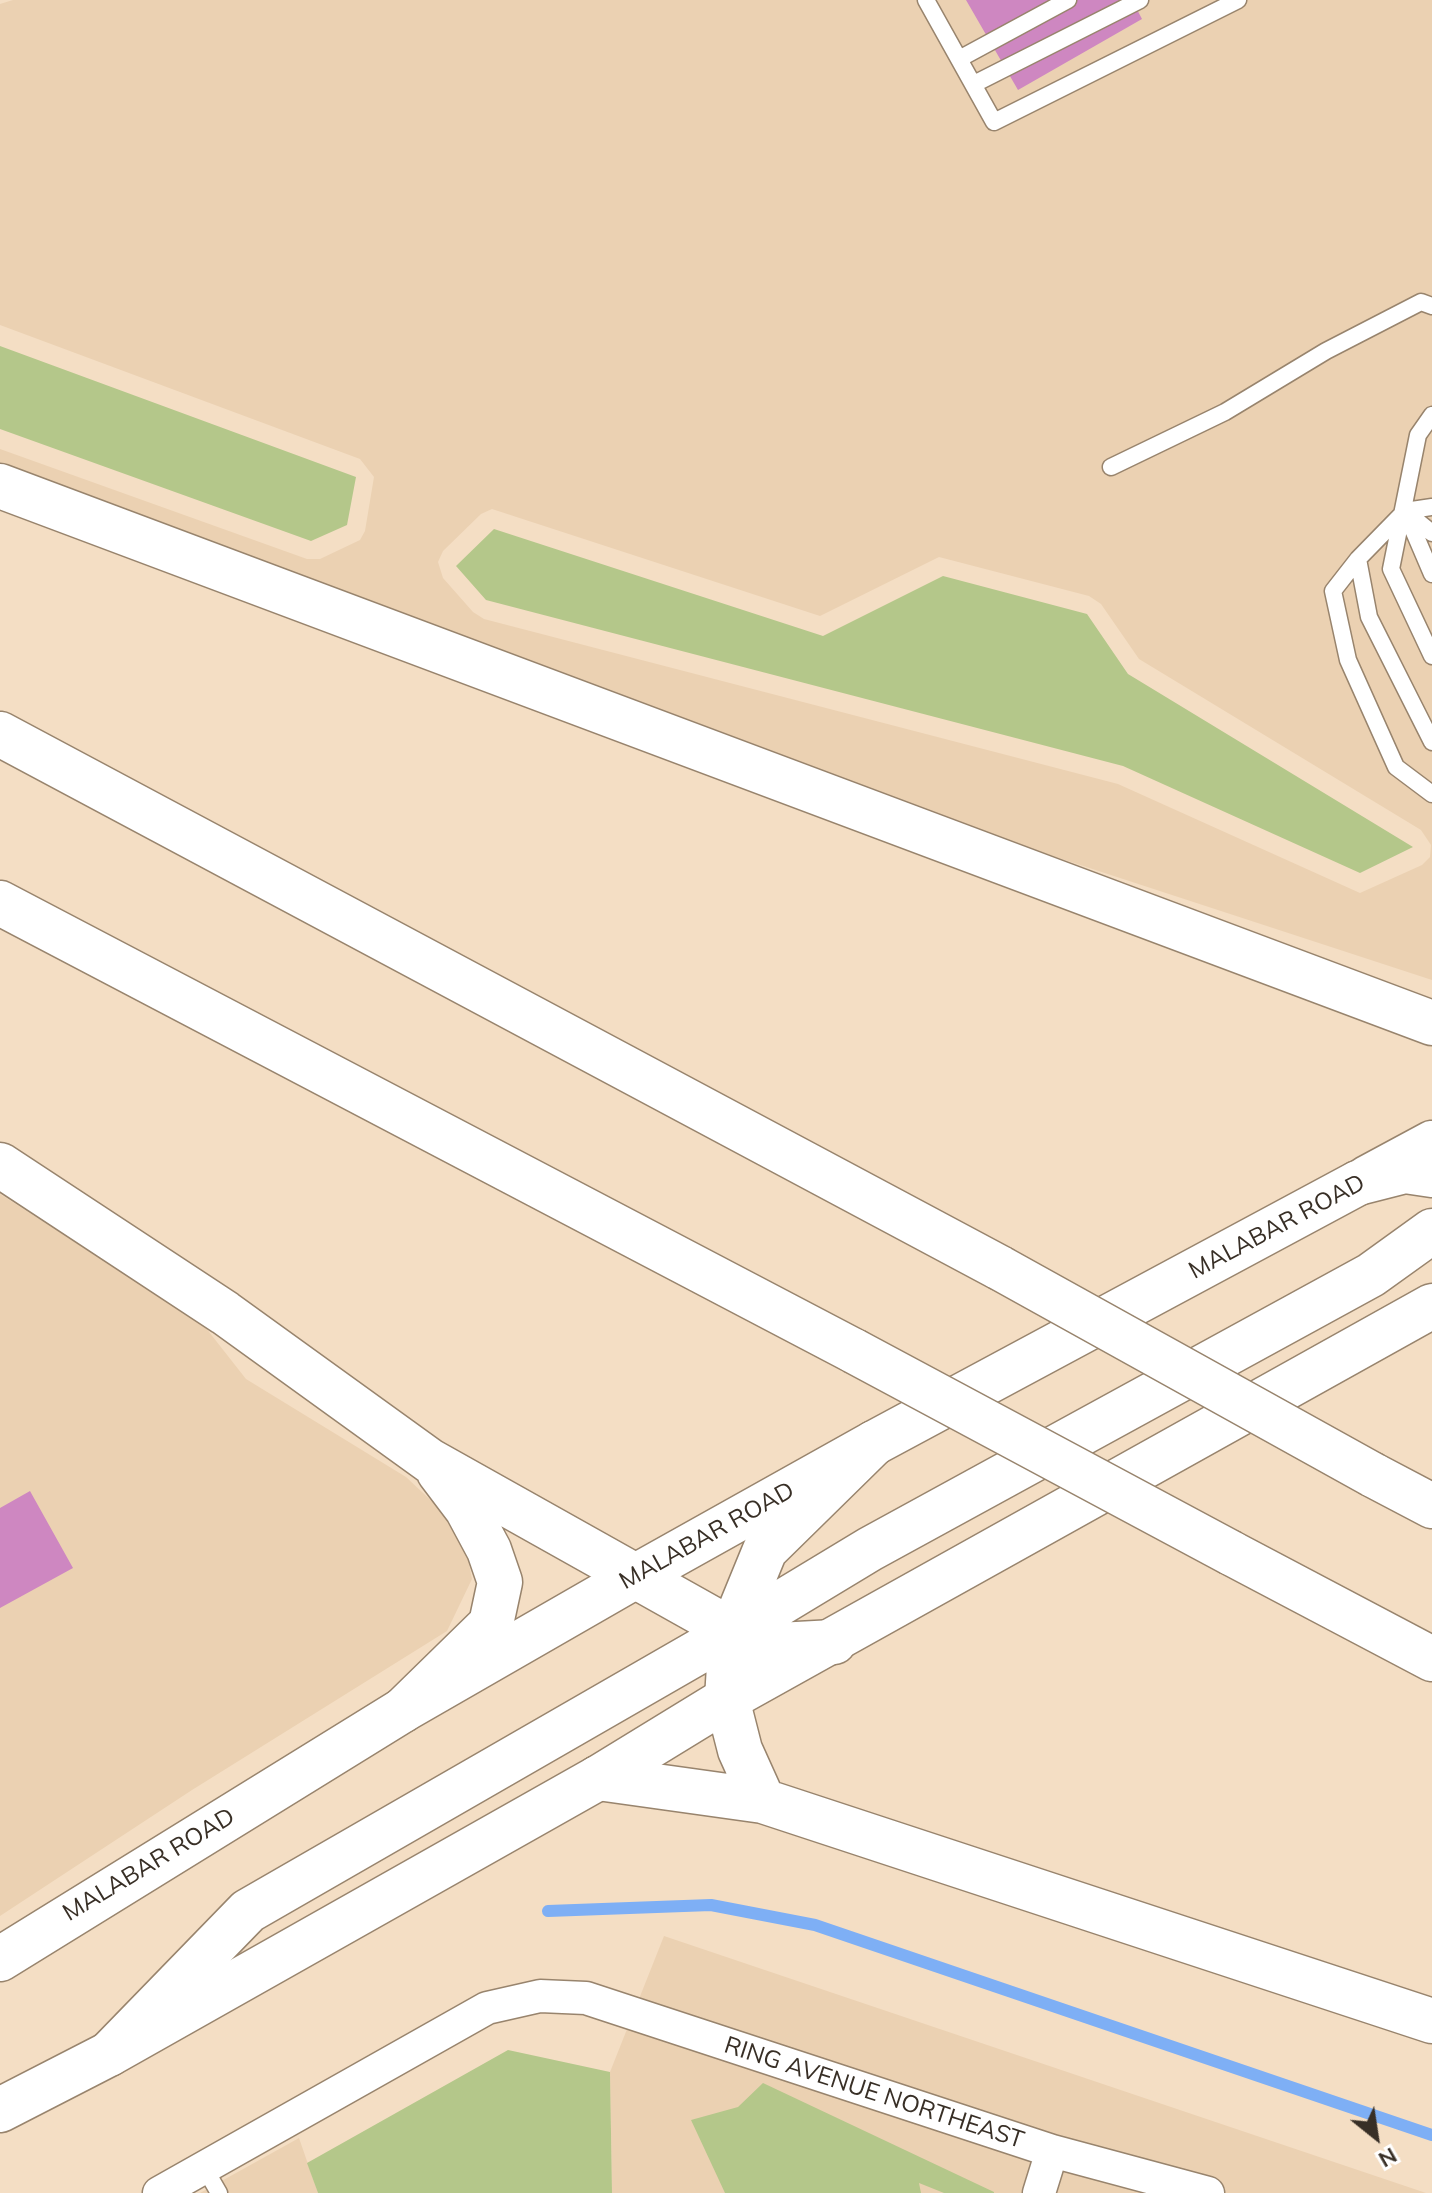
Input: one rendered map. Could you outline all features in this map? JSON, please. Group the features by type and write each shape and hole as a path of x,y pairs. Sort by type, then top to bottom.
{"main road":[{"path":"0,486 1432,1023"},
{"path":"0,734 1000,1268 1432,1506"},
{"path":"0,903 854,1351 1432,1659"},
{"name":"MALABAR ROAD","path":"0,1959 403,1710 636,1576 874,1443 1432,1143"},
{"path":"0,1165 225,1313 430,1461 731,1633 760,1646 834,1642"},
{"path":"1358,1183 1405,1171 1432,1175"},
{"path":"109,2054 248,1911 731,1633 870,1549 1371,1275 1432,1231"},
{"path":"0,2110 109,2054 598,1778 727,1699 1432,1306"},
{"path":"763,1801 740,1750 727,1699 731,1633 765,1550 874,1443"},
{"path":"403,1710 491,1624 500,1582 489,1550 467,1509 430,1461"},
{"path":"598,1778 763,1801 1432,2021"}],"street":[{"name":"RING AVENUE NORTHEAST","path":"159,2193 212,2180 487,2008 540,1996 586,1998 1052,2151 1208,2193"},
{"path":"1039,2193 1052,2151"}],"lane":[{"path":"926,0 994,122 1238,0"},
{"path":"959,59 1068,0"},
{"path":"974,84 1140,0"},
{"path":"1111,467 1225,412 1326,351 1421,302 1432,306"},
{"path":"1432,415 1418,435 1391,569 1432,656"},
{"path":"1432,507 1405,511 1358,559 1333,591 1348,660 1396,767 1432,794"},
{"path":"1405,511 1432,533"},
{"path":"1405,511 1432,574"},
{"path":"1358,559 1369,617 1432,742"}],"shaded area":[{"path":"13,0 1432,0 1432,980 1016,844 0,463 0,449 307,559 320,559 360,540 365,531 374,477 360,459 0,325 0,4","holes":["492,509 820,616 939,557 1089,596 1101,604 1139,659 1421,830 1431,845 1430,857 1422,865 1360,893 1118,784 484,619 473,612 443,578 438,562 443,551 481,514"]},
{"path":"0,1194 202,1323 246,1379 406,1477 439,1508 465,1544 472,1579 447,1631 192,1790 0,1916"},
{"path":"664,1936 1426,2193 612,2193 610,2072"},
{"path":"299,2138 318,2193 200,2193"}],"green space":[{"path":"0,346 356,477 347,525 311,541 0,429"},
{"path":"494,529 823,636 943,576 1087,614 1128,674 1413,847 1360,873 1123,766 486,600 456,566"},
{"path":"508,2050 610,2072 612,2193 318,2193 307,2163"},
{"path":"763,2083 994,2193 944,2193 919,2183 921,2193 725,2193 691,2120 738,2107"}],"building":[{"path":"966,0 1132,0 1142,19 1018,90"},
{"path":"30,1491 73,1568 0,1608 0,1508"}],"waterway":[{"path":"548,1911 711,1905 815,1925 1432,2135"}]}
